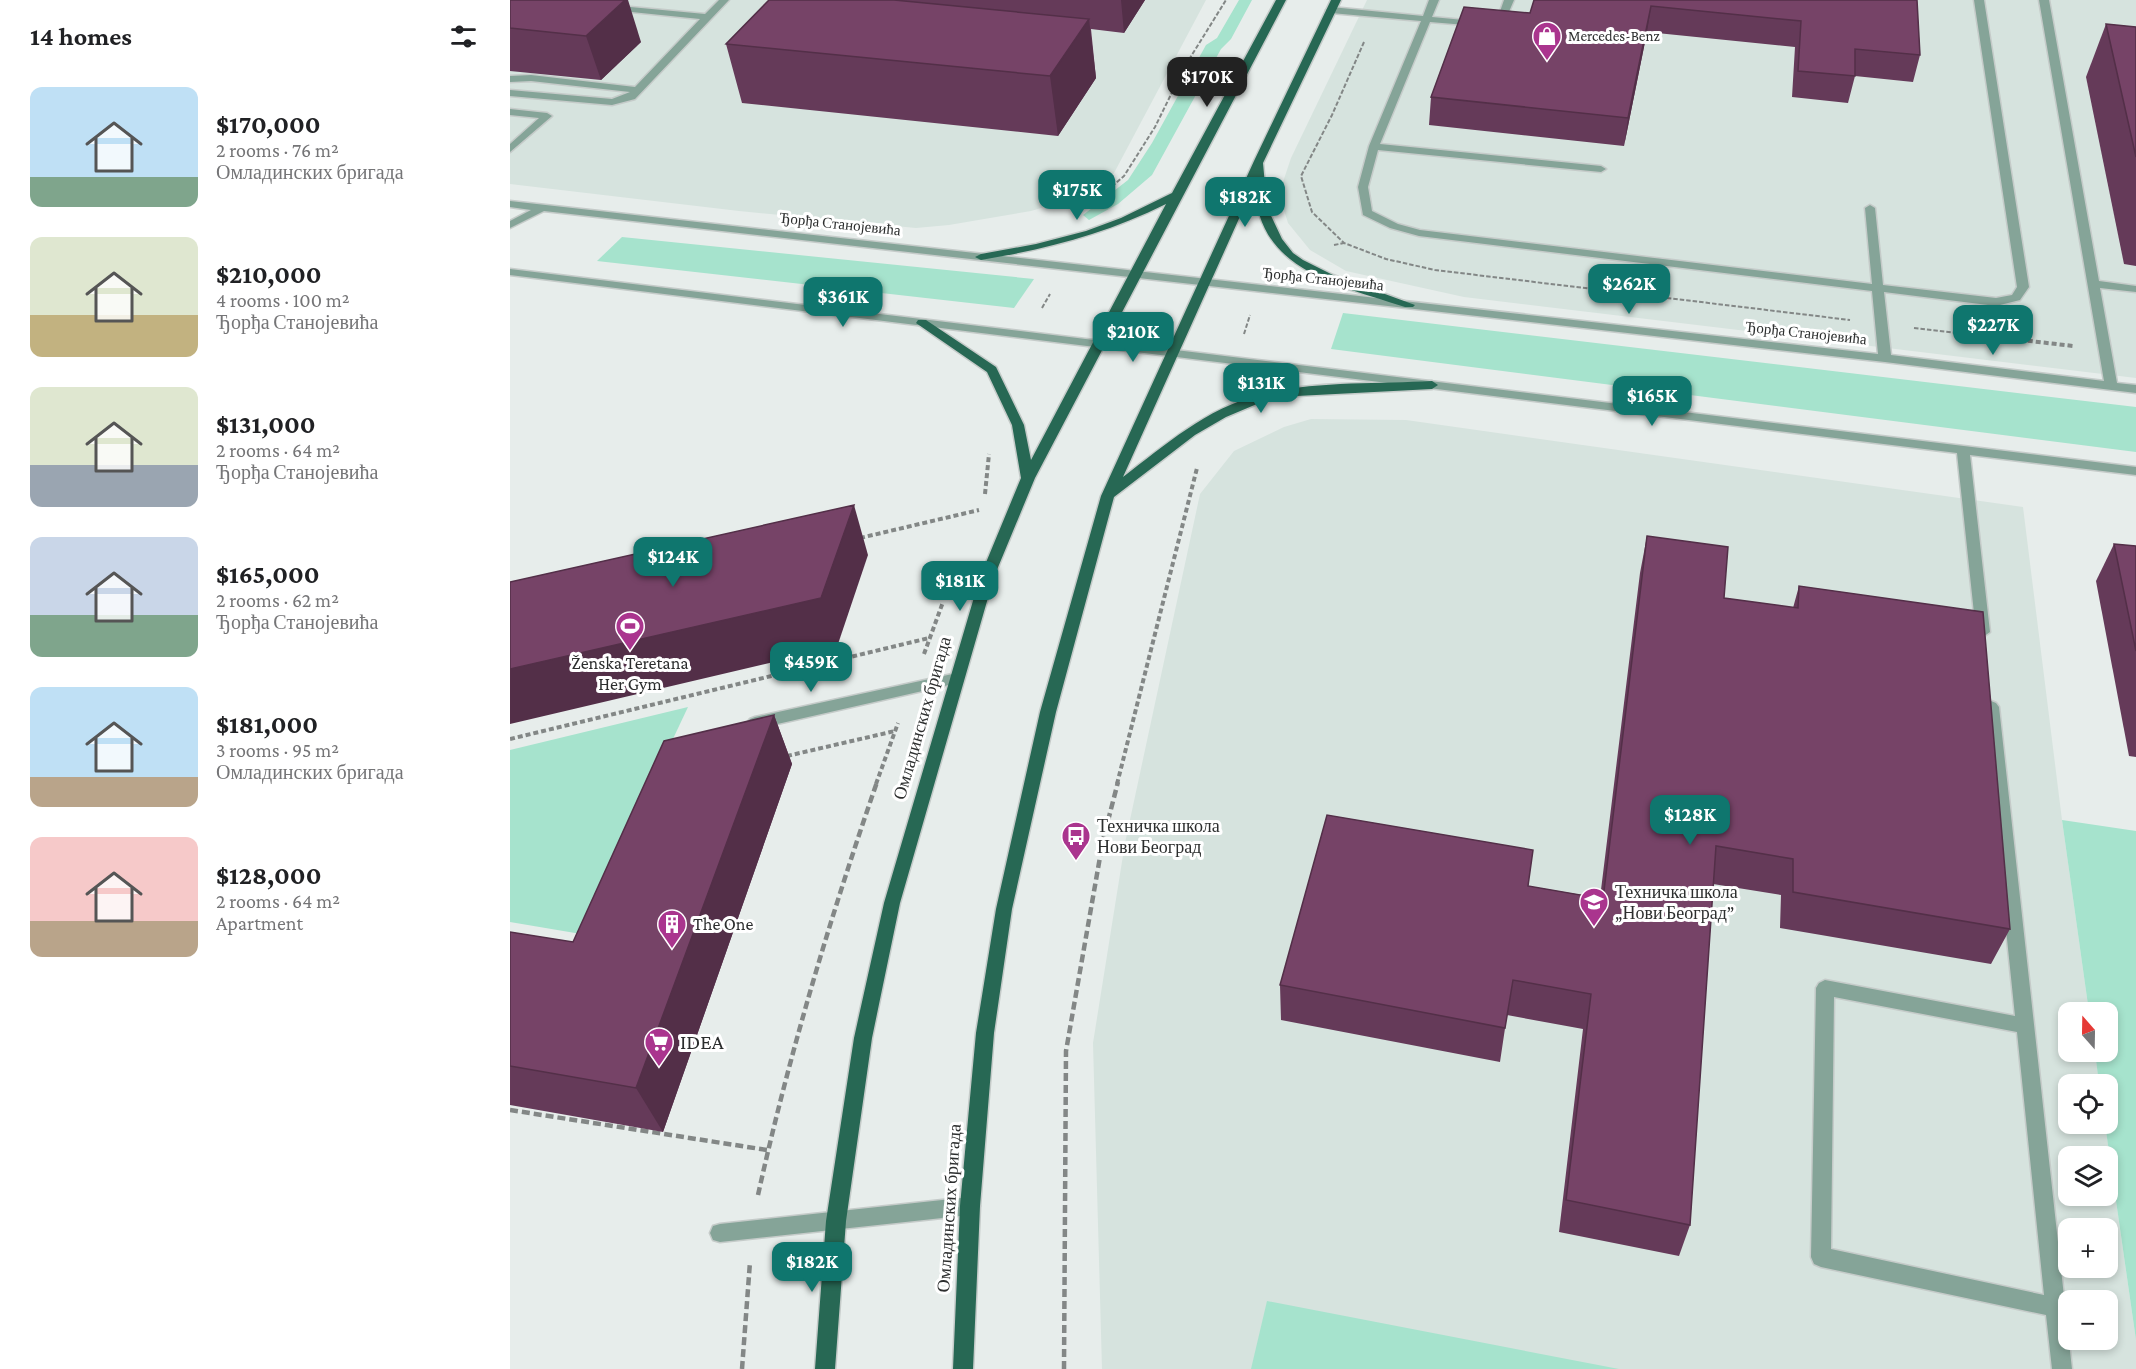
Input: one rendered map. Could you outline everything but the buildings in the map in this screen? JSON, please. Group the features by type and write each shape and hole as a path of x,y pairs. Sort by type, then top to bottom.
{"main road":[{"name":"Омладинских бригада","path":"825,1369 836,1221 863,1038 892,903 987,577 1028,478 1281,0"},
{"name":"Омладинских бригада","path":"963,1369 970,1206 986,1033 1004,909 1048,712 1108,496 1259,161 1334,5"},
{"path":"1259,161 1262,207 1271,231 1289,255 1302,264 1359,288 1409,305"},
{"path":"981,257 1071,238 1124,220 1176,195"},
{"path":"922,323 992,370 1018,425 1028,478"},
{"path":"1108,496 1190,432 1222,414 1261,398 1297,392 1432,385"}],"street":[{"path":"510,93 612,102 631,97 724,0"},
{"path":"1434,0 1374,146 1363,187 1367,213 1394,226 1419,233 1995,302 2016,298 2023,287 1980,0"},
{"path":"1334,5 1376,14 1499,26 1509,0"},
{"path":"2044,0 2111,385"},
{"path":"605,7 707,17"},
{"path":"510,79 531,78 638,90"},
{"path":"510,112 547,116 510,149"},
{"path":"1374,146 1601,169"},
{"name":"Ђорђа Станојевића","path":"510,204 2136,388"},
{"path":"510,225 542,208"},
{"path":"1870,208 1885,358"},
{"path":"510,272 2136,471"},
{"path":"2094,284 2136,289"},
{"path":"1963,450 1985,652"},
{"path":"741,726 957,678"},
{"path":"1988,687 2062,1369"},
{"path":"2025,1026 1826,988 1821,1257 2055,1307"},
{"path":"720,1233 970,1206"}],"path":[{"path":"1088,205 1125,176 1155,127 1185,66 1226,0"},
{"path":"1376,14 1332,115 1301,176 1312,212 1344,243 1386,259 1435,270 2105,349"},
{"path":"1026,335 1066,266"},
{"path":"975,521 985,494 990,443"},
{"path":"1064,1369 1066,1051 1103,840 1158,629 1195,470 1203,461"},
{"path":"851,540 979,510"},
{"path":"742,1369 750,1268 750,1229 776,1108 867,807 946,595"},
{"path":"510,739 930,638"},
{"path":"780,758 895,731"},
{"path":"510,1110 767,1150"}],"shaded area":[{"path":"510,0 1206,0 1114,173 1098,188 1075,198 1031,211 949,225 916,228 739,211 510,184"},
{"path":"1367,0 2136,0 2136,378 1464,297 1346,271 1310,250 1288,223 1279,194 1291,158"},
{"name":"Техничка школа „Нови Београд”","path":"1311,419 1406,420 2023,507 2062,820 2088,1002 2058,1002 2058,1062 2096,1062 2098,1074 2058,1074 2058,1134 2106,1134 2108,1146 2058,1146 2058,1206 2117,1206 2136,1340 2136,1369 1102,1369 1093,1043 1125,843 1200,494 1234,451 1284,427"}],"green space":[{"path":"1239,0 1252,0 1231,39 1221,49 1152,175 1118,204 1089,220 1083,215 1128,180 1152,143 1206,45 1217,38"},
{"path":"622,237 1034,279 1014,308 597,261"},
{"path":"1343,313 2136,407 2136,452 1331,349"},
{"path":"688,707 581,934 510,922 510,750"},
{"path":"2062,820 2136,831 2136,1340 2117,1206 2118,1146 2108,1146 2106,1134 2118,1134 2118,1074 2098,1074 2096,1062 2118,1062 2118,1002 2088,1002"},
{"path":"1267,1301 1619,1369 1251,1369"}],"place":[{"name":"Mercedes-Benz","path":"1547,62"},
{"name":"Ženska Teretana Her Gym","path":"630,652"},
{"name":"Техничка школа Нови Београд","path":"1076,862"},
{"name":"Техничка школа „Нови Београд”","path":"1594,928"},
{"name":"The One","path":"672,950"},
{"name":"IDEA","path":"659,1068"}]}
